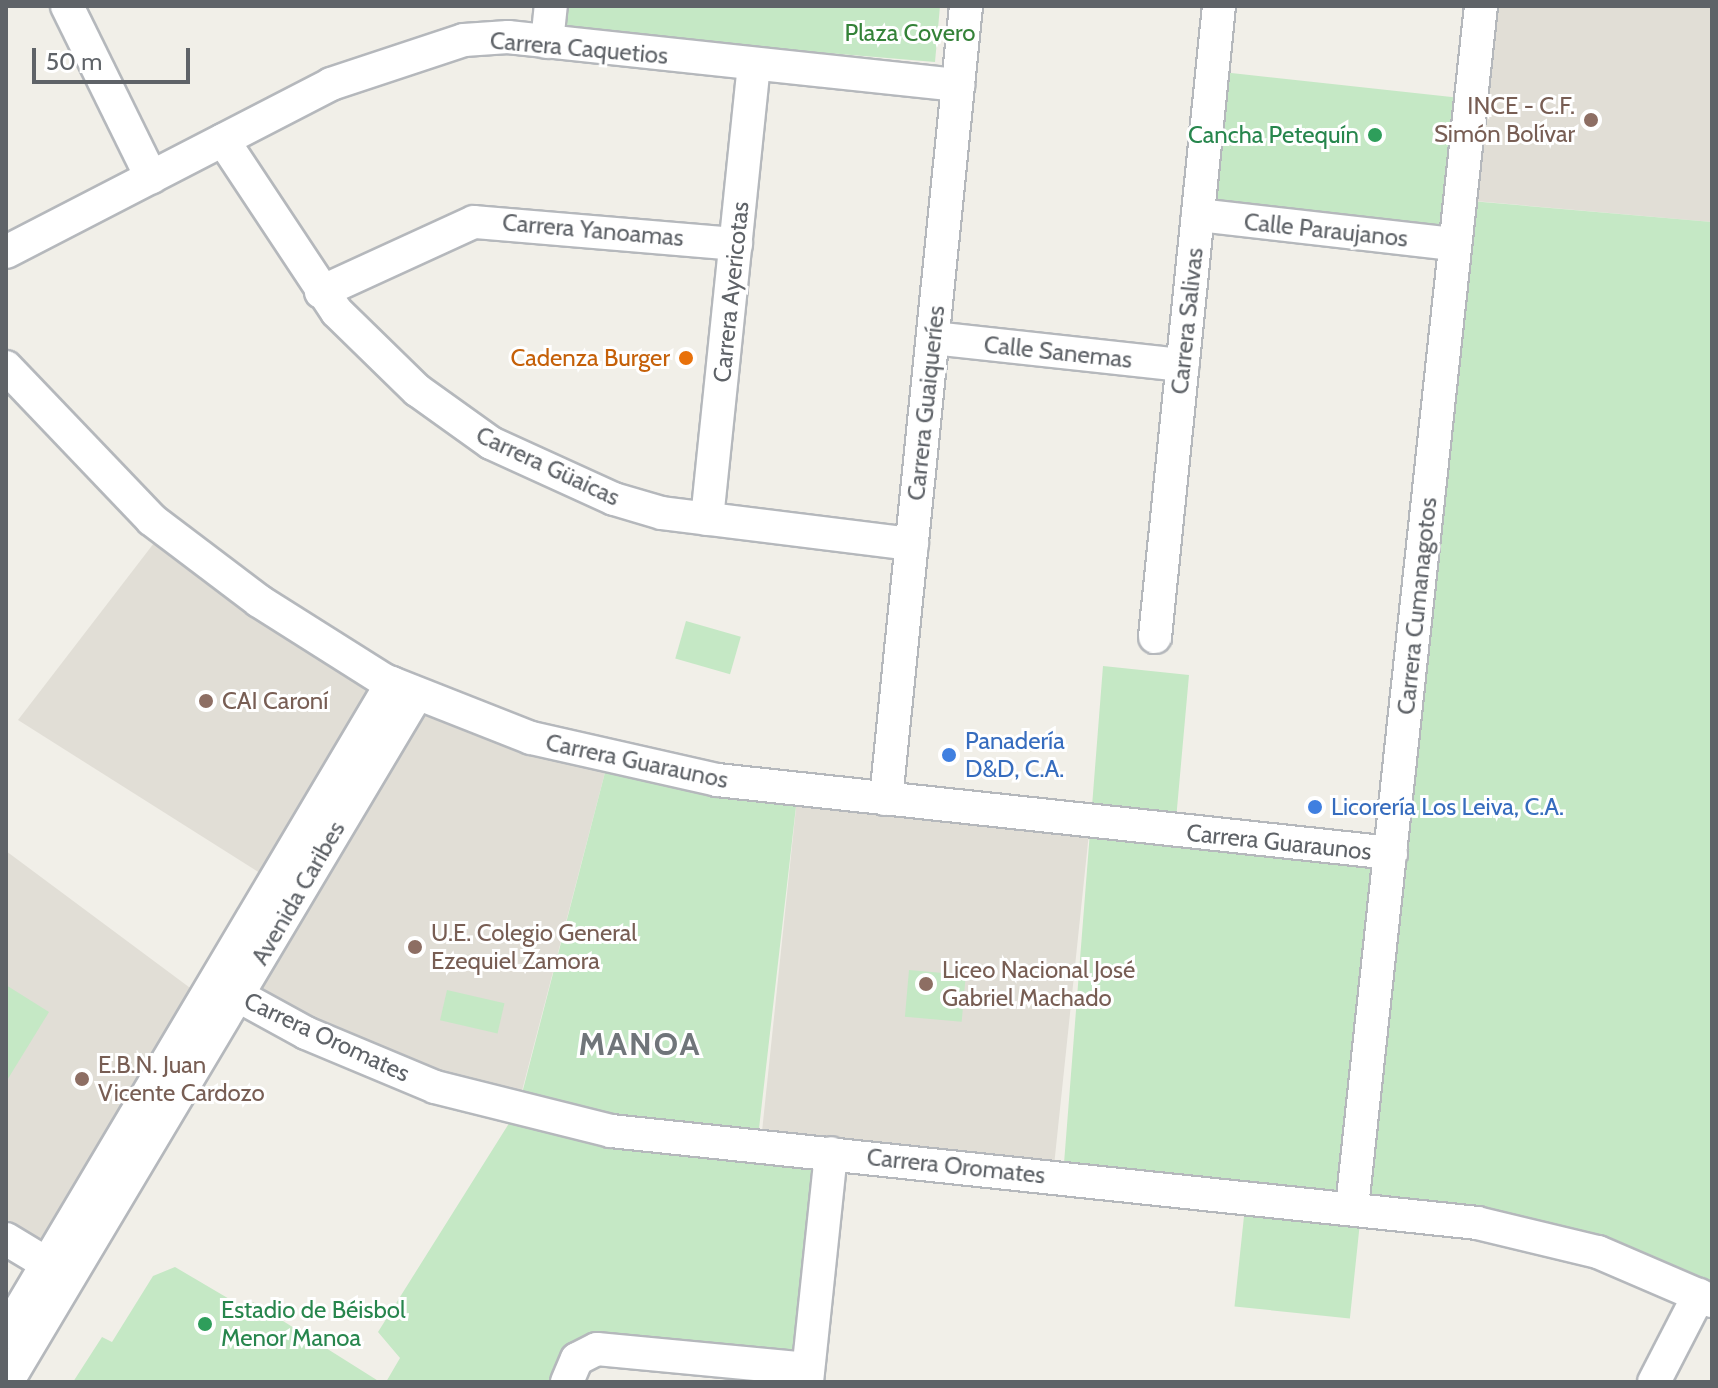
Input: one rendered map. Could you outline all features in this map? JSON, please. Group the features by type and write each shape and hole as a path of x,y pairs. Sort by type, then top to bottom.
{"street":[{"path":"67,6 151,177"},
{"path":"547,42 551,6"},
{"name":"Carrera Guaiqueríes","path":"886,799 966,6"},
{"name":"Carrera Salivas","path":"1155,637 1219,6"},
{"name":"Carrera Cumanagotos","path":"1352,1207 1481,6"},
{"name":"Carrera Caquetios","path":"6,252 331,84 426,48 485,38 547,42 958,85"},
{"name":"Carrera Ayericotas","path":"707,519 754,64"},
{"name":"Carrera Güaicas","path":"223,140 321,292 383,362 491,443 614,499 707,519 912,544"},
{"name":"Calle Paraujanos","path":"1198,215 1454,244"},
{"name":"Carrera Yanoamas","path":"321,292 474,222 736,244"},
{"name":"Calle Sanemas","path":"933,338 1183,365"},
{"name":"Carrera Guaraunos","path":"6,367 81,452 180,543 405,688 546,743 717,780 1391,853"},
{"name":"Avenida Caribes","path":"7,1382 58,1271 405,688"},
{"name":"Carrera Oromates","path":"226,990 399,1073 532,1114 649,1136 1352,1207 1536,1234 1705,1298"},
{"path":"572,1370 608,1349 808,1376 831,1153"},
{"path":"6,1239 58,1271"},
{"name":"Avenida Caribes","path":"6,1333 58,1271"},
{"path":"1654,1382 1705,1298"}],"shaded area":[{"name":"INCE - C.F. Simón Bolívar","path":"1485,6 1712,6 1712,222 1463,200"},
{"name":"CAI Caroní","path":"164,530 384,680 274,882 18,720"},
{"name":"U.E. Colegio General Ezequiel Zamora","path":"417,694 609,757 517,1110 237,996"},
{"name":"Liceo Nacional José Gabriel Machado","path":"798,789 1090,820 1053,1177 760,1146"},
{"name":"E.B.N. Juan Vicente Cardozo","path":"6,851 205,999 47,1264 6,1239"}],"green space":[{"name":"Plaza Covero","path":"566,6 940,6 935,62 563,31"},
{"path":"1213,71 1470,99 1459,200 1712,222 1712,1301 1598,1252 1063,1176 1103,666 1189,675 1175,831 1390,853 1454,244 1198,215"},
{"path":"686,621 741,637 730,674 675,658"},
{"path":"609,757 798,789 757,1146 831,1153 808,1369 608,1349 567,1382 386,1382 400,1358 378,1332 518,1109"},
{"path":"909,970 966,975 962,1022 905,1017"},
{"path":"6,985 49,1012 6,1082"},
{"path":"447,990 504,1003 498,1033 440,1020"},
{"path":"1246,1197 1361,1209 1350,1319 1235,1306"},
{"name":"Estadio de Béisbol Menor Manoa","path":"175,1267 248,1310 253,1302 380,1382 73,1382 102,1337 112,1342 153,1276"}],"place":[{"name":"INCE - C.F. Simón Bolívar","path":"1591,120"},
{"name":"Cancha Petequín","path":"1375,135"},
{"name":"Cadenza Burger","path":"686,358"},
{"name":"CAI Caroní","path":"206,701"},
{"name":"Panadería D&D, C.A.","path":"949,755"},
{"name":"Licorería Los Leiva, C.A.","path":"1315,807"},
{"name":"U.E. Colegio General Ezequiel Zamora","path":"415,947"},
{"name":"Liceo Nacional José Gabriel Machado","path":"926,984"},
{"name":"E.B.N. Juan Vicente Cardozo","path":"82,1079"},
{"name":"Estadio de Béisbol Menor Manoa","path":"205,1324"}],"district":[{"name":"MANOA","path":"640,1044"}]}
